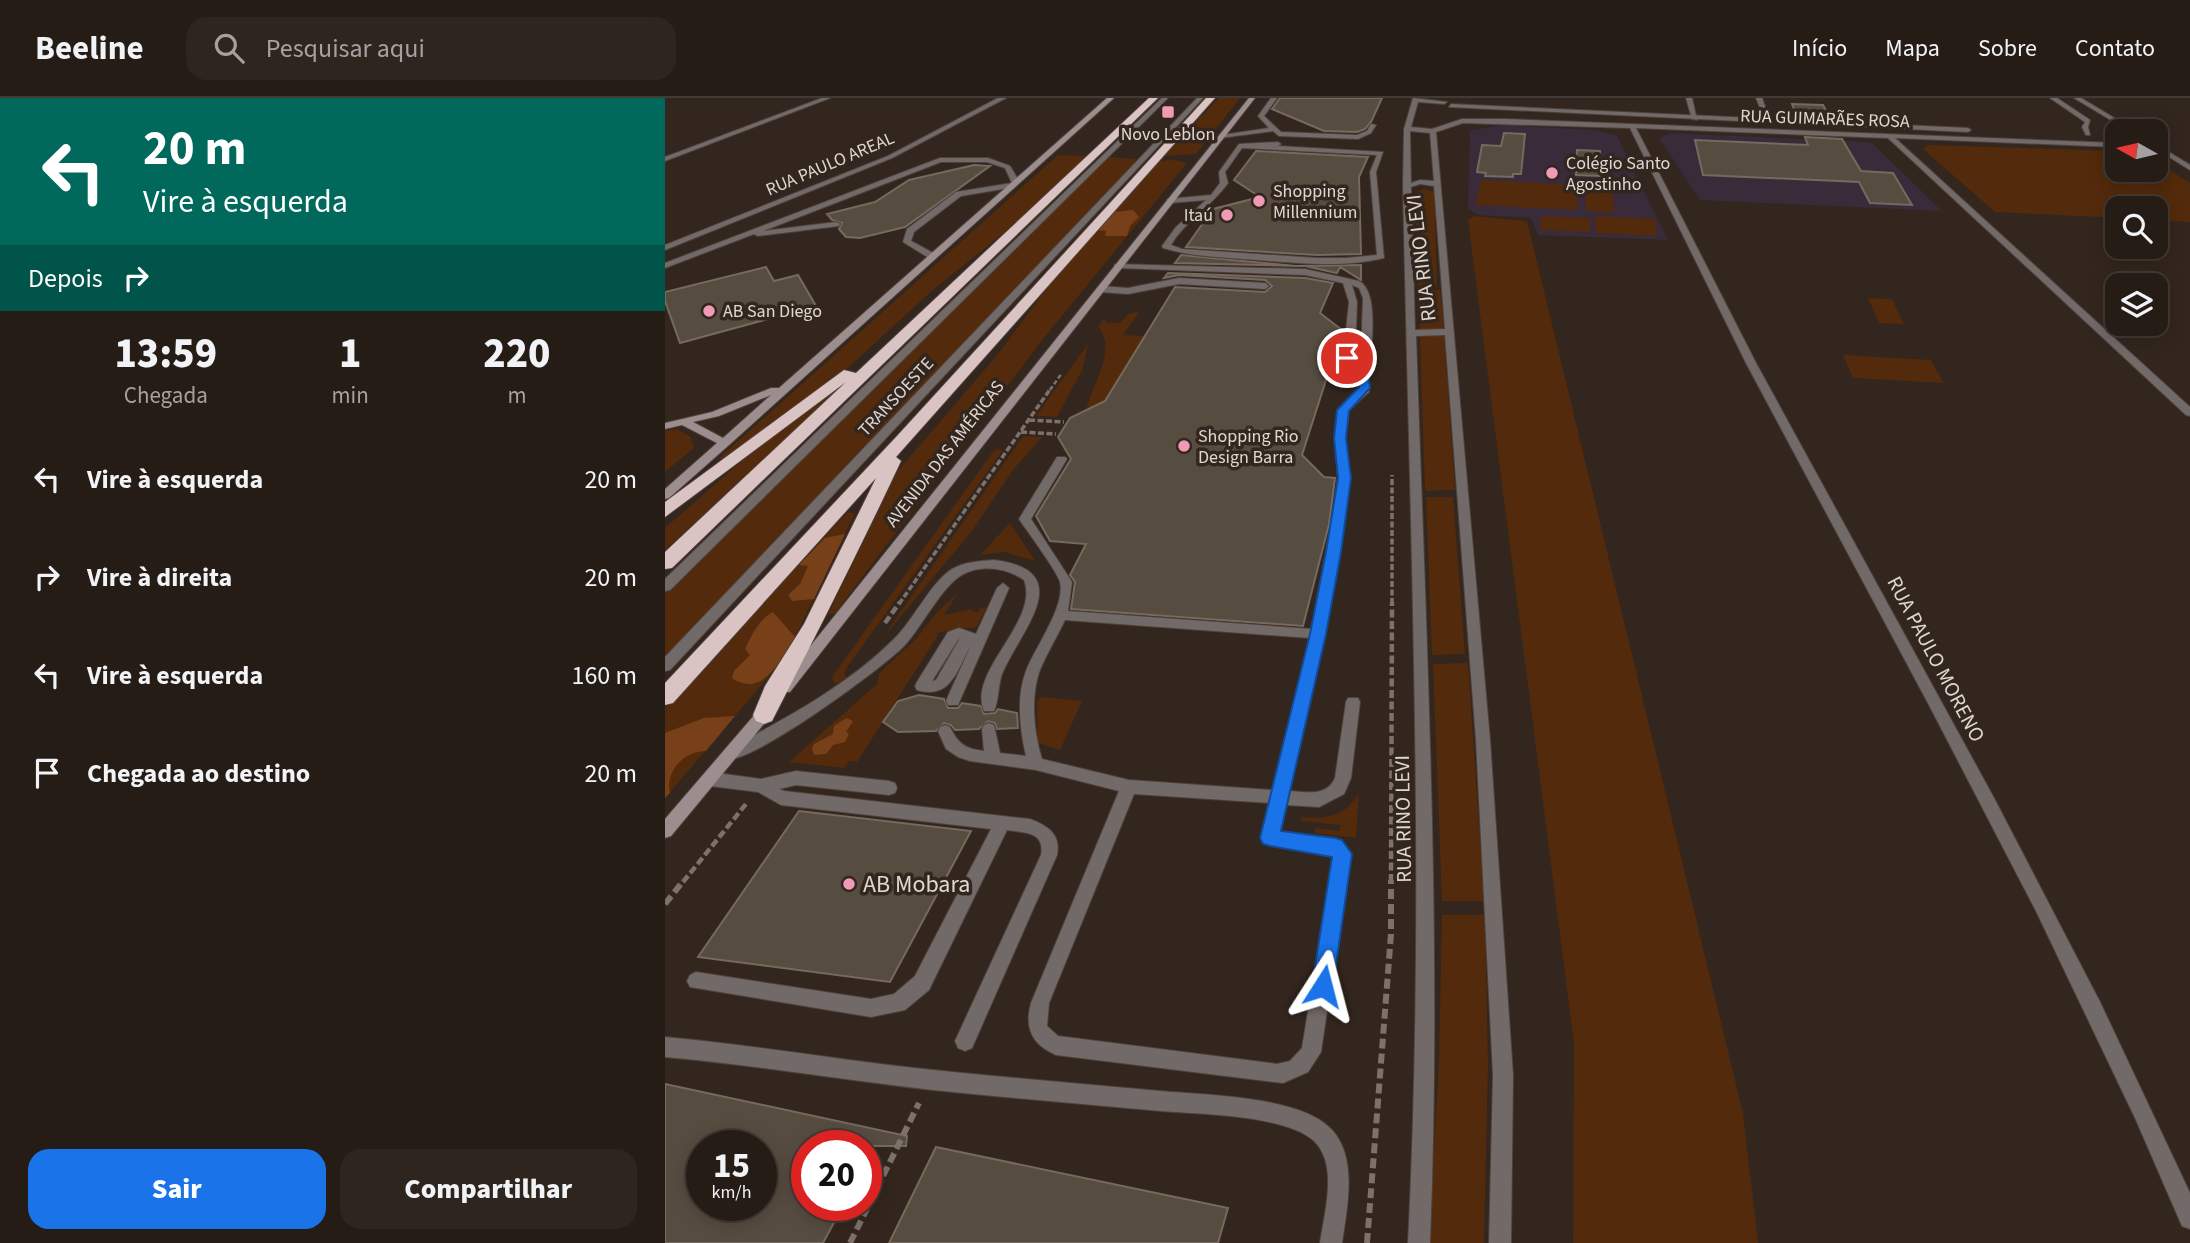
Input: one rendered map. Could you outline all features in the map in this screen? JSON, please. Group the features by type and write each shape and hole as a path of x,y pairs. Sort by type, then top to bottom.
{"highway":[{"path":"665,564 1154,98"},
{"name":"AVENIDA DAS AMÉRICAS","path":"665,697 1212,98"},
{"path":"665,510 852,372 883,343 921,321"},
{"path":"764,715 773,692 813,626 903,439"}],"main road":[{"path":"665,495 1111,98"},
{"name":"AVENIDA DAS AMÉRICAS","path":"665,831 764,715 1170,201 1192,187 1224,134 1252,98"},
{"path":"665,426 684,422 786,385"},
{"path":"684,422 725,443"}],"street":[{"path":"665,159 827,98"},
{"name":"RUA PAULO AREAL","path":"665,248 890,157 1003,98"},
{"name":"TRANSOESTE","path":"665,587 1165,98"},
{"name":"TRANSOESTE","path":"665,666 1153,151 1200,98"},
{"path":"1274,98 1261,116 1274,136 1358,139 1373,133 1376,125"},
{"path":"1689,98 1695,119"},
{"path":"1759,98 1769,122"},
{"path":"2053,98 2089,124 2105,127"},
{"path":"2077,98 2112,119"},
{"path":"1407,186 1407,129 1415,99"},
{"name":"RUA GUIMARÃES ROSA","path":"1415,99 1695,119 2044,133"},
{"path":"1446,102 1449,125"},
{"name":"RUA GUIMARÃES ROSA","path":"1407,129 1433,131 1478,120 2105,145"},
{"path":"2088,134 2085,127 2089,124"},
{"name":"TRANSOESTE","path":"1123,140 1146,125"},
{"name":"TRANSOESTE","path":"1153,151 1162,126"},
{"name":"RUA PAULO MORENO","path":"1632,126 1768,394 1927,684 2141,1105 2190,1218"},
{"path":"1224,134 1268,128"},
{"path":"1433,131 1438,184"},
{"path":"2079,134 2088,134 2105,141"},
{"path":"1891,138 2190,413"},
{"path":"1202,257 1169,255 1164,251 1165,246 1187,218 1217,193 1224,183 1222,172 1240,146 1246,143 1278,145"},
{"path":"1165,246 1181,251 1330,260 1369,260 1381,256 1373,172 1381,153 1240,146"},
{"path":"2168,154 2190,167"},
{"path":"665,266 940,160 988,160 1008,167 1013,183 957,194 910,231 907,242 932,256"},
{"name":"RUA RINO LEVI","path":"1419,1243 1425,1111 1425,857 1407,186 1420,182 1438,184 1483,740 1502,1062 1500,1243"},
{"path":"1192,187 1217,193"},
{"path":"1170,201 1217,193"},
{"path":"750,233 784,233 836,224"},
{"path":"1118,266 1305,272 1346,280 1363,287 1366,292 1364,393 1345,407 1341,422 1344,478 1318,634 1270,838 1335,846 1342,854 1311,1052 1302,1066 1291,1072 1277,1074 1121,1055 1056,1045 1043,1039 1035,1019 1129,787"},
{"path":"1346,280 1353,302 1351,330"},
{"path":"1100,289 1137,290 1179,281 1265,286"},
{"path":"1413,333 1450,332"},
{"path":"1037,764 1030,741 1031,677 1062,615 1066,582 1025,519 1061,459"},
{"path":"730,755 802,718 863,675 902,640 955,573 979,566 1005,566 1029,577 1035,595 1032,607 996,674 989,708"},
{"path":"953,701 1003,588"},
{"path":"1062,615 1318,634"},
{"path":"944,679 961,681"},
{"path":"945,731 948,743 956,750 993,759 1037,764 1129,787 1278,800 1319,800 1338,789 1353,702"},
{"path":"989,729 993,759"},
{"path":"710,779 761,786 796,778 889,788"},
{"path":"761,786 781,798 1002,823 1040,829 1047,835 1051,844 1049,855 965,1041"},
{"path":"696,981 871,1008 898,1003 922,983 1002,823"},
{"path":"665,1047 745,1053 930,1080 1222,1107 1301,1121 1322,1133 1336,1154 1336,1199 1331,1243"}],"path":[{"path":"884,624 1066,363"},
{"path":"1029,419 1065,422"},
{"path":"1020,432 1056,434"},
{"path":"1367,1243 1391,934 1393,461"},
{"path":"850,1243 930,1080"}],"shaded area":[{"path":"1219,98 1240,98 1196,154 1164,156"},
{"name":"Colégio Santo Agostinho","path":"1499,125 1595,130 1617,136 1668,240 1538,235 1531,218 1478,215 1468,209 1470,131"},
{"path":"1671,133 1867,142 1873,144 1942,211 1700,200 1659,138"},
{"path":"1929,145 2105,151 2105,182 2168,182 2168,169 2190,183 2190,222 2168,221 2168,196 2105,196 2105,217 1995,212 1923,149"},
{"path":"1058,155 1087,156 1010,228 934,289 850,366 722,459 718,459"},
{"path":"1107,157 1138,159 665,659 665,592"},
{"path":"1159,161 1187,163 1043,339 835,613 828,615 897,472 998,354 1051,283"},
{"path":"1481,180 1578,185 1577,210 1475,205"},
{"path":"1585,187 1612,188 1614,212 1586,211"},
{"path":"1423,189 1434,192 1437,287 1418,285 1415,194"},
{"path":"1133,210 1139,217 1130,226 1127,236 1105,236 1106,231 1098,230 1114,212"},
{"path":"1474,216 1527,221 1743,1113 1758,1243 1573,1243 1574,1043 1468,220"},
{"path":"1541,216 1590,218 1590,232 1540,230"},
{"path":"1595,216 1655,219 1657,236 1596,233"},
{"path":"1440,290 1444,328 1420,330 1420,291"},
{"path":"1868,298 1892,299 1904,324 1879,323"},
{"path":"1140,311 1123,335 1144,336 1105,401 1086,411 1105,357 1103,336 1098,326 1104,319 1108,323 1120,323 1128,314"},
{"path":"1444,335 1455,490 1425,491 1420,337"},
{"path":"1088,344 1083,368 1057,417 1036,416"},
{"path":"1843,355 1931,360 1944,383 1853,378"},
{"path":"829,393 833,394 665,550 665,528 750,454"},
{"path":"677,429 691,437 694,448 665,472 665,431"},
{"path":"1023,436 1042,437 1013,470 972,531 881,640"},
{"path":"995,449 1003,450 848,666 844,673 848,679 835,684 832,678 837,670"},
{"path":"1426,497 1453,497 1465,654 1432,655"},
{"path":"848,512 855,513 795,637 775,669 665,798 665,708"},
{"path":"1010,523 1035,561 1004,552 980,555"},
{"path":"845,534 814,599 792,601 788,595 800,584 808,566 799,565 825,538"},
{"path":"958,593 944,615 973,609 972,611 978,612 981,607 986,608 976,628 957,628 935,634 939,634 857,762 849,761 844,768 789,762 877,684 879,673 917,638 936,613"},
{"path":"773,612 795,637 784,656 770,674 753,684 732,678 734,671 750,655 745,649 756,628"},
{"path":"1468,663 1484,901 1442,901 1433,664"},
{"path":"1041,697 1082,701 1060,750 1038,743 1037,701"},
{"path":"735,716 706,751 691,754 678,763 671,777 670,793 665,798 665,733 704,718"},
{"path":"846,718 853,721 846,732 849,734 845,742 833,745 826,754 814,755 814,744 833,734 834,726"},
{"path":"1359,792 1356,838 1314,833 1316,828 1339,831 1341,825 1301,821 1302,817 1335,815 1348,806"},
{"path":"1442,915 1485,915 1488,1064 1484,1243 1429,1243 1439,1062"}],"building":[{"path":"1280,98 1382,98 1371,122 1365,129 1357,132 1324,131 1272,109"},
{"path":"1792,104 1823,105 1831,119 1797,117"},
{"path":"1504,133 1525,134 1521,174 1513,174 1513,177 1485,176 1486,173 1477,172 1482,145 1501,146"},
{"path":"1805,137 1842,139 1861,171 1893,173 1912,205 1870,203 1859,182 1703,175 1695,140 1808,145"},
{"path":"1577,150 1600,151 1600,176 1576,175"},
{"name":"Shopping Millennium","path":"1256,151 1368,157 1359,177 1361,254 1317,255 1186,247 1213,209 1260,197 1234,180"},
{"path":"974,165 990,166 905,227 860,238 846,237 839,229 842,223 832,220 827,214 875,202 909,180"},
{"path":"1181,255 1293,266 1175,263"},
{"path":"1361,265 1361,280 1340,267 1337,273 1301,266"},
{"path":"766,267 774,281 798,275 816,306 680,343 665,301 665,292"},
{"name":"Shopping Rio Design Barra","path":"1168,273 1305,278 1333,283 1320,313 1342,330 1302,455 1324,477 1335,478 1329,524 1303,626 1071,609 1075,582 1070,575 1086,544 1050,541 1036,516 1071,459 1058,437 1070,418 1105,401 1175,287 1265,292 1272,286 1265,280 1179,275 1164,278"},
{"path":"919,695 944,699 948,708 958,708 962,703 981,706 984,714 995,713 998,709 1017,713 1018,728 997,729 995,723 988,721 979,729 955,730 944,723 936,731 898,732 883,722 898,701"},
{"path":"799,811 971,831 890,982 698,957"},
{"path":"665,1084 879,1130 791,1130 791,1221 835,1221 823,1243 665,1243"},
{"path":"882,1131 907,1136 906,1146 882,1146"},
{"path":"936,1147 1228,1208 1218,1243 889,1243"}],"place":[{"name":"Novo Leblon","path":"1168,112"},
{"name":"Colégio Santo Agostinho","path":"1552,173"},
{"name":"Shopping Millennium","path":"1259,201"},
{"name":"Itaú","path":"1227,215"},
{"name":"AB San Diego","path":"709,311"},
{"name":"Shopping Rio Design Barra","path":"1184,446"},
{"name":"AB Mobara","path":"849,884"}],"route":[{"path":"1323,986 1342,854 1335,846 1270,838 1318,634 1333,552 1344,478 1340,438 1343,410 1359,398 1365,388 1365,380 1340,373 1343,360 1347,358"}]}
